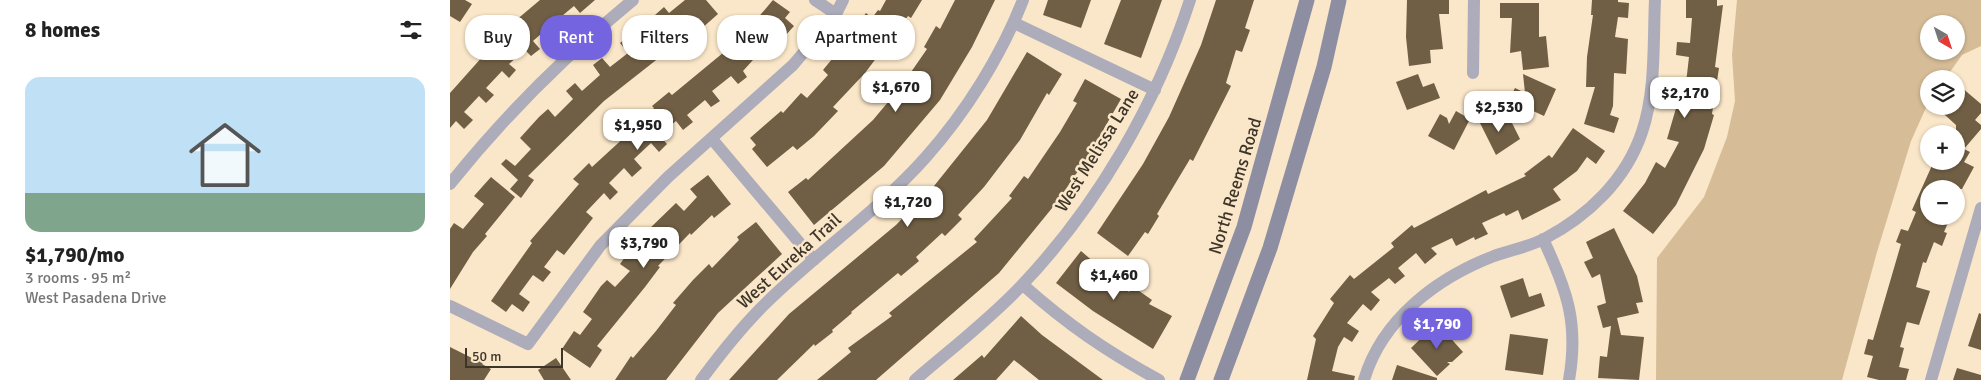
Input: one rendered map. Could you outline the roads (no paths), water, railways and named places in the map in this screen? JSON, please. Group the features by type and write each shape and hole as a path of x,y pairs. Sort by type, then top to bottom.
{"main road":[{"name":"North Reems Road","path":"1187,380 1244,227 1307,0"},
{"path":"1221,380 1270,248 1324,66 1339,0"}],"street":[{"path":"450,184 494,130 540,82 588,37 633,0"},
{"path":"816,0 836,14"},
{"path":"450,306 528,344 600,246 668,177 793,65 836,14 843,0"},
{"name":"West Eureka Trail","path":"700,380 731,340 767,302 874,208 926,156 972,96 1014,23 1023,0"},
{"name":"West Melissa Lane","path":"915,380 1022,285 1088,205 1123,149 1155,90 1190,0"},
{"path":"1473,73 1474,0"},
{"path":"1364,380 1380,344 1395,322 1424,295 1456,273 1494,256 1543,239 1578,219 1616,181 1631,157 1642,132 1649,97 1655,0"},
{"path":"1014,23 1155,90"},
{"path":"712,139 814,260"},
{"path":"1931,380 1976,246 1981,208"},
{"path":"1543,239 1562,280 1573,325 1574,345 1569,380"},
{"path":"1022,285 1061,319 1096,344 1159,380"}]}
